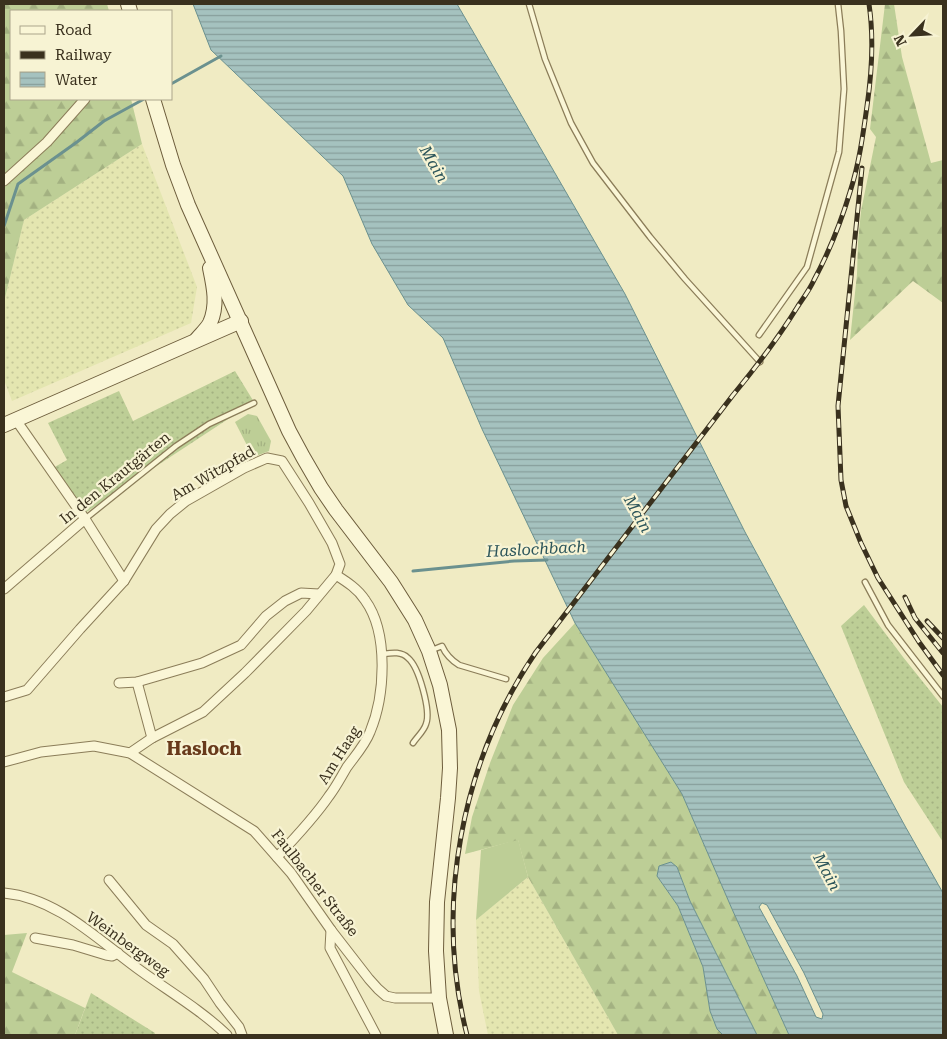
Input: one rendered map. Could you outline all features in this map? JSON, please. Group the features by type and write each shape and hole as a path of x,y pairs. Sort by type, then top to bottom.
{"main road":[{"path":"153,100 173,165 188,204 289,431 336,510 391,582 415,620 430,651 440,685 449,730 448,798 437,902 436,951 440,998 446,1035"},
{"path":"196,341 209,325 214,309 215,292 206,246"},
{"path":"10,422 241,321"}],"street":[{"path":"4,181 47,142 84,100"},
{"path":"10,422 85,519 124,581"},
{"name":"Am Witzpfad","path":"4,697 26,690 124,581 156,529 170,514 186,500 244,468 267,458 282,461 309,503 332,543 340,564 336,575"},
{"name":"In den Krautgärten","path":"4,589 85,519"},
{"path":"4,762 41,752 94,746 130,753 152,738 203,712 245,673 306,611 336,575"},
{"name":"Am Haag","path":"277,857 329,797 370,734 378,708 382,654 380,636 375,619 365,600 352,586 336,575"},
{"path":"119,683 137,682 202,663 241,645 266,616 286,600 302,593 319,594"},
{"path":"137,682 152,738"},
{"name":"Faulbacher Straße","path":"130,753 254,831 291,873 331,930 369,979 386,996 395,998 440,998"},
{"path":"109,880 146,925 173,944 204,978 220,1003 239,1027 242,1035"},
{"name":"Weinbergweg","path":"4,893 39,901 58,910 175,994 227,1035"},
{"path":"331,930 330,948 376,1035"},
{"path":"35,938 73,945 106,955 112,956 118,953"}],"lane":[{"path":"528,4 545,58 567,114 594,163 668,258 760,362"},
{"path":"759,335 807,267 839,152 844,89 838,4"},
{"name":"In den Krautgärten","path":"85,519 176,446 209,424 254,403"},
{"path":"865,582 888,625 943,696"},
{"path":"430,651 442,646 445,654 459,665 506,679"},
{"path":"382,654 398,653 408,658 419,675 428,716 426,726 413,743"}],"green space":[{"path":"4,4 107,4 109,10 10,10 10,100 131,100 142,144 24,220 4,302"},
{"path":"885,4 894,4 902,57 931,163 943,160 943,303 913,281 850,340 861,211 876,137 870,129"},
{"path":"142,144 197,287 191,323 12,401 4,380 4,302 24,220"},
{"path":"235,371 254,402 85,513 53,468 67,460 48,423 119,391 133,421"},
{"path":"248,414 257,416 271,441 269,451 253,457 235,422"},
{"path":"864,605 943,707 943,842 904,782 841,626"},
{"path":"575,623 682,794 789,1035 757,1035 690,901 677,867 657,876 678,906 703,967 710,1011 717,1029 723,1035 618,1035 528,877 518,840 465,854 472,817 490,763 513,705 543,658"},
{"path":"518,839 528,877 476,920 481,850"},
{"path":"528,877 618,1035 488,1035 479,991 476,920"},
{"path":"27,933 12,972 85,1008 75,1035 4,1035 4,935"},
{"path":"91,993 155,1033 154,1035 75,1035"}],"water":[{"name":"Main","path":"193,4 457,4 625,294 745,532 943,893 943,1035 789,1035 682,794 575,623 482,429 443,338 408,305 372,244 343,176 211,50","holes":["762,903 767,905 804,973 823,1014 822,1019 816,1017 797,976 759,907"]},
{"path":"671,862 677,867 690,901 757,1035 723,1035 717,1029 710,1011 703,967 678,906 657,876 659,866"}],"waterway":[{"name":"Haslochbach","path":"172,83 221,56"},
{"name":"Haslochbach","path":"4,226 18,184 104,121 142,100"},
{"name":"Haslochbach","path":"413,571 514,561 547,560"}],"railway":[{"path":"467,1035 457,986 453,936 455,886 461,836 473,788 489,740 510,695 536,652 751,373 807,293 825,259 839,226 858,160 869,93 871,68 872,30 869,4"},
{"path":"862,168 838,406 841,480 846,506 878,578 919,642 943,675"},
{"path":"905,597 915,618 943,653"},
{"path":"927,621 943,638"}],"district":[{"name":"Hasloch","path":"204,748"}]}
